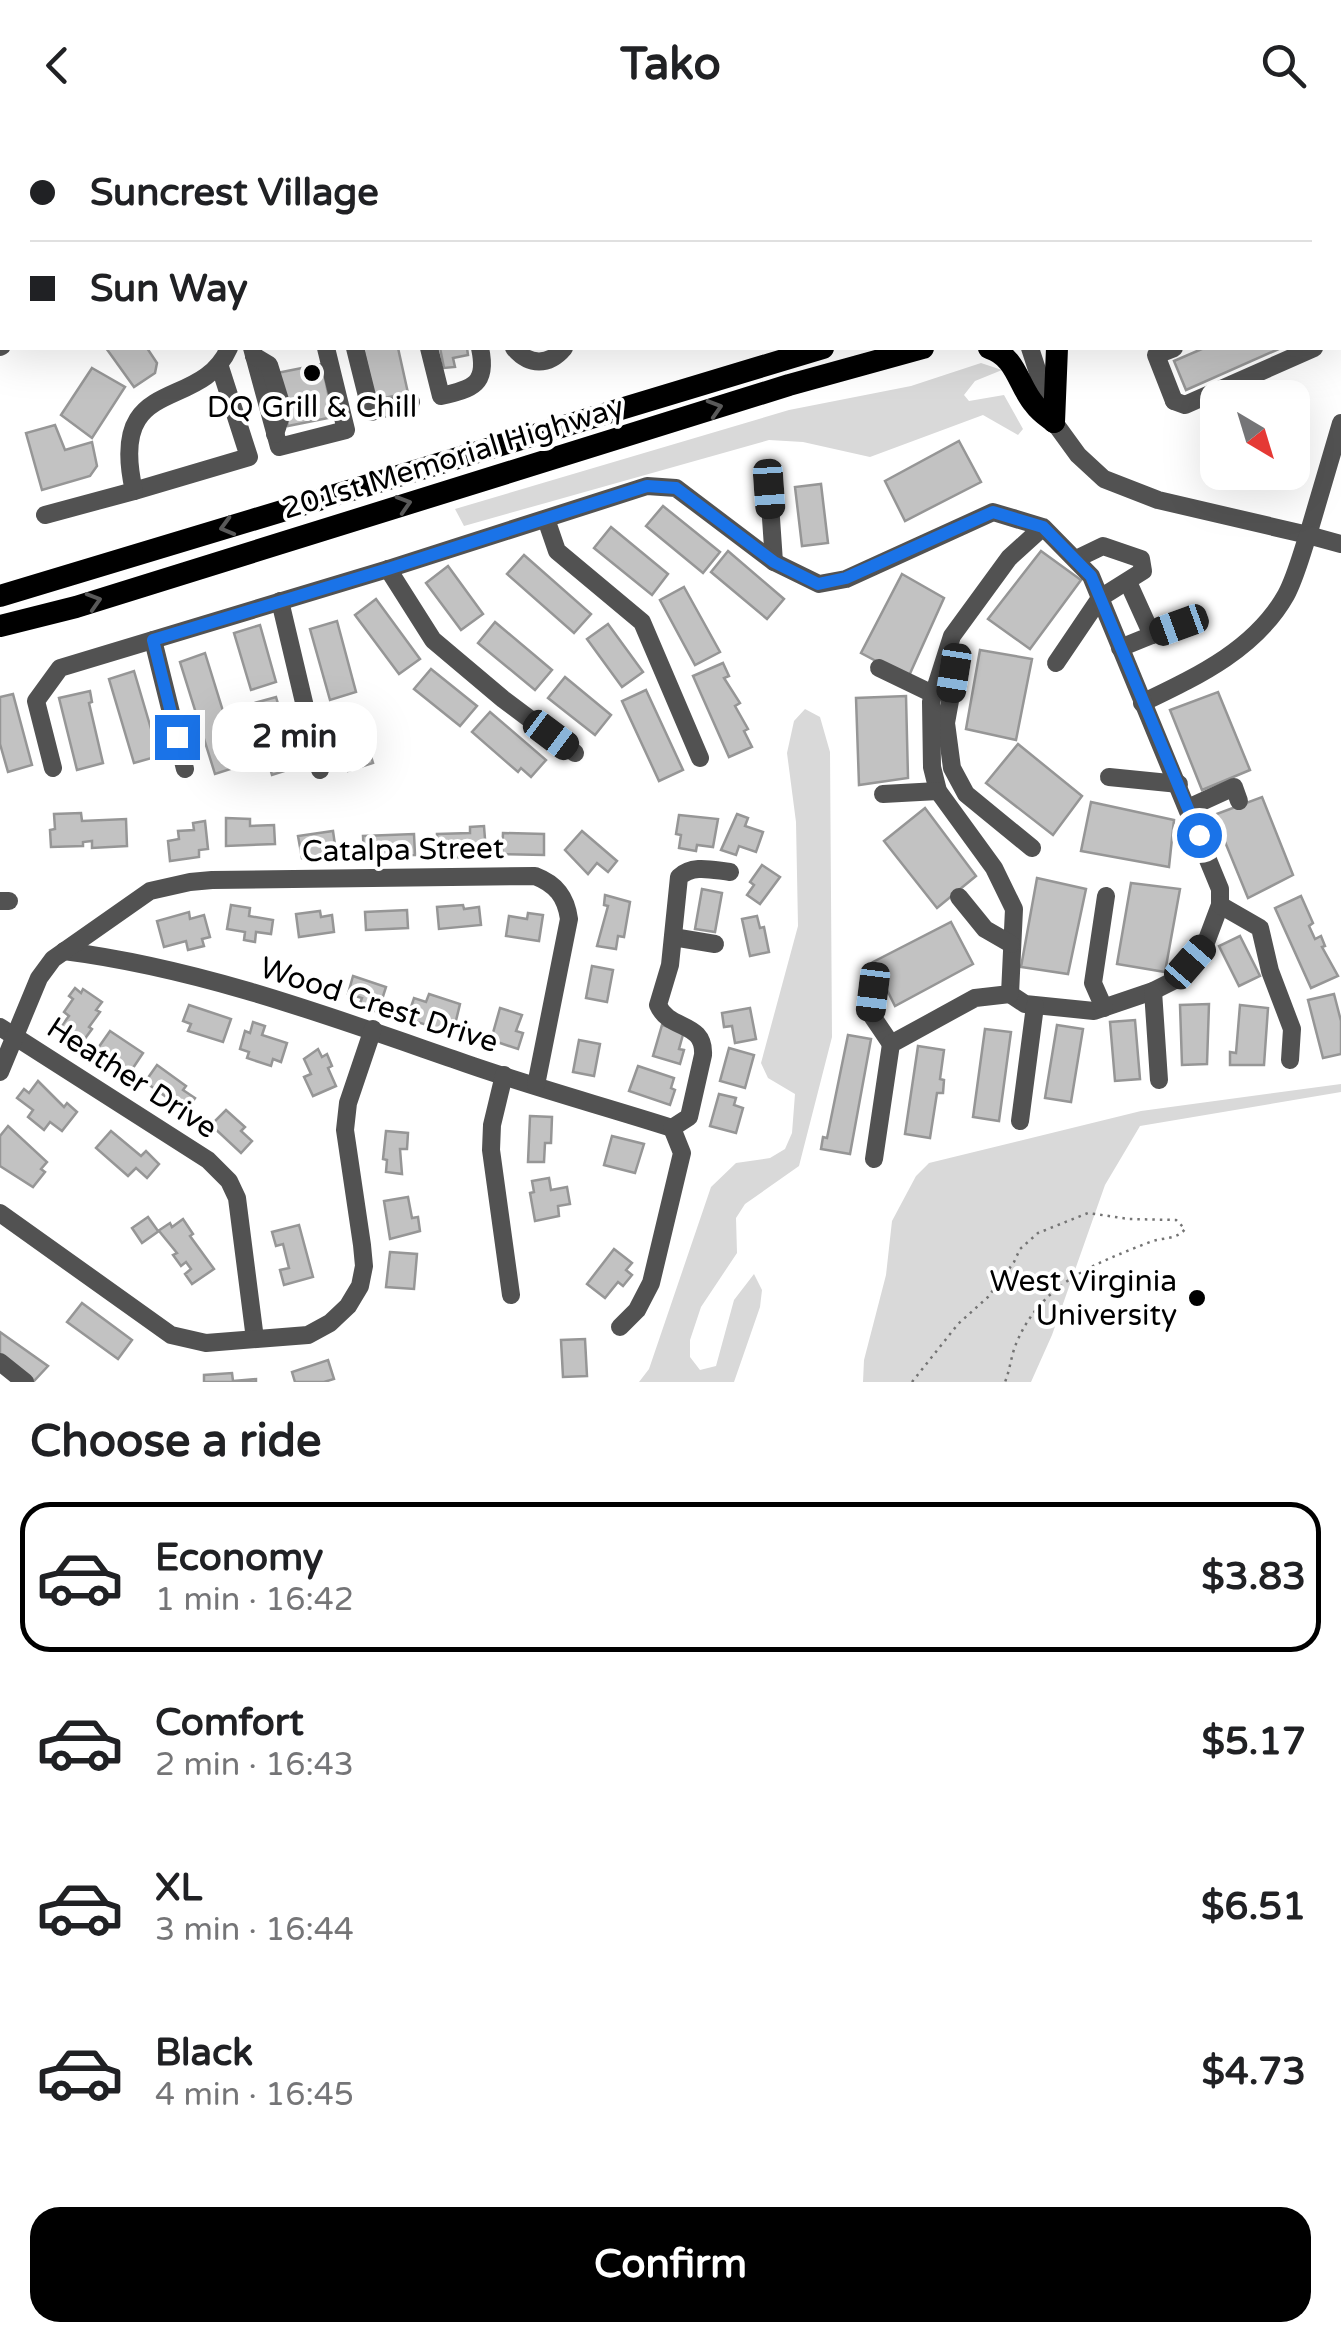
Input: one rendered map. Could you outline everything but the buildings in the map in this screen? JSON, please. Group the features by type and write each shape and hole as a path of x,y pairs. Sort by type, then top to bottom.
{"main road":[{"name":"201st Memorial Highway","path":"0,596 816,350"},
{"name":"201st Memorial Highway","path":"0,626 91,602 771,391 917,350"},
{"path":"894,357 928,350"},
{"path":"997,350 1012,363 1032,403 1054,422"},
{"path":"1054,422 1057,350"}],"street":[{"path":"134,490 126,458 130,428 164,397 220,366 228,350"},
{"path":"253,352 278,447 346,430 326,350"},
{"path":"356,350 371,412 410,402"},
{"path":"429,350 440,396 469,390 482,372 480,350"},
{"path":"472,350 474,362 482,372"},
{"path":"516,350 528,361 538,362 552,359 562,350"},
{"path":"1031,350 1054,422 1078,455 1104,480 1158,500 1341,544"},
{"path":"1168,350 1156,355 1180,401"},
{"path":"1180,401 1289,350"},
{"path":"1180,401 1309,350"},
{"path":"45,515 249,457 220,366"},
{"path":"1142,703 1204,673 1265,624 1285,596 1308,535 1341,423"},
{"path":"52,768 36,701 60,668 647,486 676,488 774,562 818,584 846,578 993,512 1043,527 1091,576 1179,784 1220,889 1220,906 1204,945 1175,980 1153,992 1094,1011 1025,1004 1010,994 975,998 891,1044"},
{"path":"769,489 774,562"},
{"path":"546,518 558,551 642,622 700,758"},
{"path":"1010,994 1014,909 994,868 938,791 932,767 933,694 952,636 1008,558 1043,527"},
{"path":"1056,662 1100,598 1144,571 1142,559 1102,546 1076,559"},
{"path":"388,569 433,640 575,753"},
{"path":"1128,582 1152,635"},
{"path":"280,600 320,770"},
{"path":"1120,648 1179,625"},
{"path":"952,636 954,673 946,723 952,768 966,794 1032,848"},
{"path":"153,640 185,769"},
{"path":"879,668 933,694"},
{"path":"1109,777 1179,784"},
{"path":"1188,808 1234,787 1239,801"},
{"path":"883,794 938,791"},
{"path":"620,1327 637,1310 651,1283 682,1153 672,1128 688,1117 703,1044 692,1028 669,1021 658,1004 670,965 679,877 696,868 730,872"},
{"name":"Catalpa Street","path":"0,1072 8,1032 45,966 150,891 190,882 534,876 548,880 558,890 567,904 569,919 536,1085"},
{"path":"1104,1008 1093,983 1106,896"},
{"path":"959,897 985,929 1012,944"},
{"path":"1220,906 1260,928 1270,971 1292,1029 1290,1060"},
{"path":"674,936 714,944"},
{"name":"Wood Crest Drive","path":"64,951 123,958 373,1029 672,1128"},
{"path":"873,992 870,1013 891,1044 874,1159"},
{"path":"1153,992 1159,1080"},
{"path":"1020,1121 1035,1006"},
{"path":"0,1212 171,1335 206,1343 308,1335 330,1323 348,1306 360,1286 364,1266 362,1245 345,1130 348,1103 373,1029"},
{"name":"Heather Drive","path":"8,1032 208,1160 229,1180 237,1198 255,1338"},
{"path":"504,1075 492,1124 491,1150 511,1295"},
{"path":"0,1362 25,1382"}],"path":[{"path":"912,1382 958,1324 988,1297 1020,1249 1038,1233 1088,1213 1129,1220 1176,1220 1182,1224 1185,1229 1178,1237 1154,1241 1102,1260 1063,1283 1028,1321 1015,1346 1006,1382"}],"shaded area":[{"path":"981,363 1002,370 975,381 964,395 969,401 1004,395 1023,429 1018,435 983,415 870,457 803,442 769,440 464,526 455,509 789,410 911,386"},
{"path":"805,709 820,717 830,752 832,1037 799,1166 745,1204 736,1218 737,1253 701,1307 690,1340 690,1357 700,1370 716,1366 734,1300 754,1274 762,1290 760,1307 734,1382 639,1382 649,1369 711,1187 736,1163 770,1158 785,1149 792,1133 795,1094 768,1078 761,1063 798,926 796,822 787,753 794,721"},
{"path":"1341,1084 1341,1092 1140,1126 1105,1185 1052,1335 1031,1382 863,1382 864,1360 886,1275 892,1221 916,1176 929,1163 1141,1111"}],"place":[{"name":"DQ Grill & Chill","path":"312,373"},
{"name":"West Virginia University","path":"1197,1298"}],"route":[{"path":"177,737 153,640 647,486 676,488 774,562 818,584 846,578 993,512 1043,527 1091,576 1199,835"}]}
